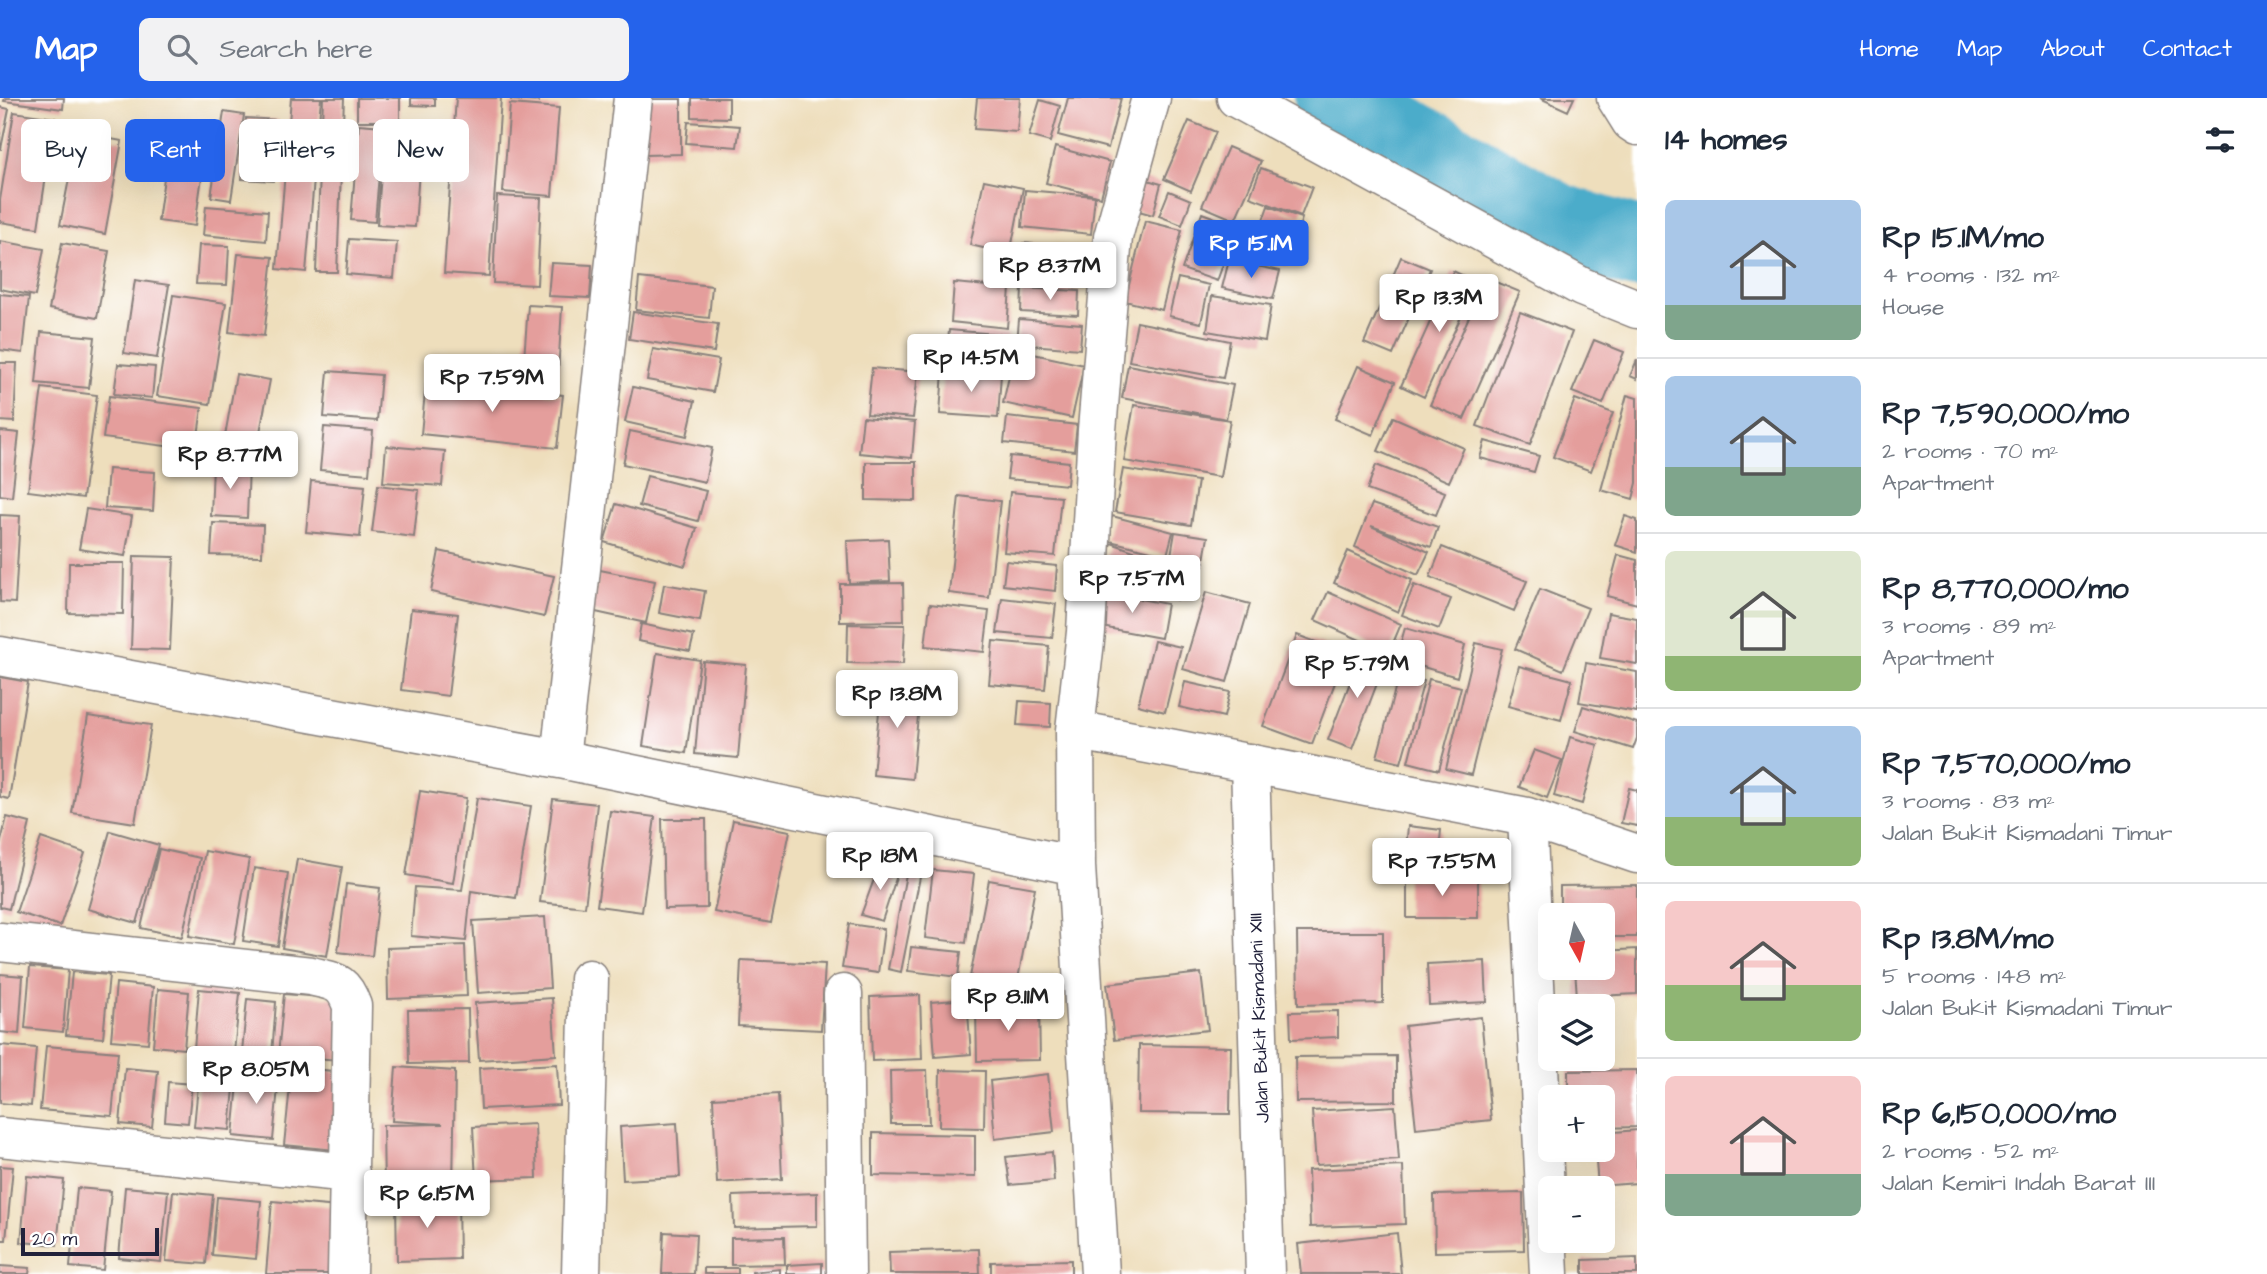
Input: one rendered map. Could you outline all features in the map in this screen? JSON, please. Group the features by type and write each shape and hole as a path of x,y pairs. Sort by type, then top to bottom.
{"street":[{"path":"560,759 633,98"},
{"path":"1100,1274 1076,866 1075,730 1086,632 1097,430 1113,237 1151,98"},
{"path":"1236,98 1582,287 1637,309"},
{"path":"1616,98 1630,122 1637,126"},
{"path":"0,656 560,759 1076,866"},
{"path":"1075,730 1527,817 1637,854"},
{"name":"Jalan Bukit Kismadani XIII","path":"1250,763 1265,1274"},
{"path":"1527,817 1549,1274"},
{"path":"0,942 311,976 339,983 348,993 352,1006 347,1274"},
{"path":"582,1274 589,979"},
{"path":"843,994 846,1274"},
{"path":"0,1138 350,1172"}],"building":[{"path":"5,98 64,98 63,109 4,101"},
{"path":"291,98 321,98 319,119 289,119"},
{"path":"323,98 344,98 343,119 322,119"},
{"path":"357,98 400,98 400,119 357,119"},
{"path":"411,98 435,98 435,106 411,105"},
{"path":"456,98 501,98 489,276 444,273 450,182 469,182 469,119 455,119"},
{"path":"539,98 539,102 511,100"},
{"path":"692,98 729,98 729,118 692,117"},
{"path":"977,98 1020,98 1017,132 974,129"},
{"path":"1068,98 1121,98 1108,148 1058,135"},
{"path":"1540,98 1574,98 1568,111"},
{"path":"645,99 681,99 681,154 645,155"},
{"path":"1040,100 1060,106 1050,142 1029,136"},
{"path":"510,104 559,108 552,196 503,192"},
{"path":"0,107 9,109 1,149 0,149"},
{"path":"14,112 55,118 21,119 21,182 45,182 38,228 0,222 0,200"},
{"path":"224,112 244,115 243,119 239,119 239,148 231,200 211,197 213,182 225,182"},
{"path":"1189,121 1216,132 1191,191 1164,179"},
{"path":"688,122 740,126 737,147 686,143"},
{"path":"359,124 373,125 373,182 378,182 375,222 351,220 354,182 359,182"},
{"path":"111,139 122,141 105,234 60,225 68,182 111,182"},
{"path":"1055,147 1110,162 1101,197 1046,183"},
{"path":"1228,147 1261,161 1235,220 1202,206"},
{"path":"1261,168 1312,187 1301,216 1250,197"},
{"path":"1141,178 1161,184 1153,215 1132,209"},
{"path":"984,180 1023,188 1010,254 970,245"},
{"path":"163,182 201,182 195,226 158,221"},
{"path":"284,182 314,182 306,272 277,269"},
{"path":"320,182 341,182 337,272 316,272"},
{"path":"380,182 418,182 415,227 377,225"},
{"path":"1025,190 1095,196 1091,234 1022,227"},
{"path":"1169,191 1191,200 1182,225 1159,216"},
{"path":"497,196 541,198 537,285 493,283"},
{"path":"206,206 268,211 266,241 203,235"},
{"path":"1268,206 1302,218 1287,266 1251,254"},
{"path":"1202,213 1237,226 1217,281 1182,269"},
{"path":"1145,221 1182,230 1162,310 1125,301"},
{"path":"349,239 397,242 394,278 346,274"},
{"path":"0,241 44,249 35,296 0,289"},
{"path":"62,243 109,251 97,318 49,309"},
{"path":"1023,243 1086,248 1084,278 1021,273"},
{"path":"199,245 229,246 227,285 196,284"},
{"path":"238,254 273,257 264,336 229,332"},
{"path":"1401,257 1430,269 1393,355 1364,343"},
{"path":"1229,260 1280,271 1273,299 1222,288"},
{"path":"551,263 592,265 590,298 548,296"},
{"path":"1453,271 1477,282 1424,397 1401,386"},
{"path":"639,278 712,286 709,318 636,310"},
{"path":"1178,278 1209,285 1201,323 1169,316"},
{"path":"1486,278 1520,292 1464,419 1430,405"},
{"path":"135,280 169,285 157,358 124,353"},
{"path":"954,283 1010,288 1007,328 951,322"},
{"path":"1022,288 1079,291 1078,315 1021,312"},
{"path":"0,294 29,297 23,353 0,350"},
{"path":"173,295 226,303 210,404 157,396"},
{"path":"1212,296 1271,305 1265,341 1207,331"},
{"path":"528,305 562,307 557,389 522,386"},
{"path":"633,312 718,324 714,352 629,339"},
{"path":"1520,312 1572,332 1530,445 1477,426"},
{"path":"1019,319 1082,324 1080,349 1017,344"},
{"path":"1137,322 1230,341 1223,378 1129,361"},
{"path":"949,330 1007,335 1004,372 946,367"},
{"path":"41,332 95,337 89,388 36,383"},
{"path":"1594,340 1624,352 1603,404 1572,392"},
{"path":"653,349 719,360 713,392 647,380"},
{"path":"1015,350 1084,365 1072,418 1003,403"},
{"path":"1637,360 1637,379 1630,376"},
{"path":"0,363 17,363 14,422 0,421"},
{"path":"118,364 155,367 152,398 114,394"},
{"path":"1128,365 1233,385 1226,419 1122,398"},
{"path":"1358,366 1395,382 1373,435 1335,419"},
{"path":"872,368 918,372 913,418 867,414"},
{"path":"328,371 381,375 377,421 324,417"},
{"path":"943,371 1001,374 998,418 940,414"},
{"path":"236,374 270,380 256,453 223,447"},
{"path":"426,381 563,395 557,448 421,434"},
{"path":"633,387 695,401 687,436 625,422"},
{"path":"42,388 97,395 83,498 28,491"},
{"path":"1627,395 1637,398 1637,483 1633,499 1601,490"},
{"path":"109,396 202,408 196,450 103,438"},
{"path":"1575,399 1613,413 1591,471 1553,457"},
{"path":"1134,405 1230,420 1220,477 1124,461"},
{"path":"863,417 915,422 912,458 859,453"},
{"path":"1007,417 1077,425 1074,451 1004,443"},
{"path":"1393,417 1464,448 1449,482 1378,451"},
{"path":"324,427 373,431 369,474 320,470"},
{"path":"0,431 19,433 12,497 0,495"},
{"path":"630,431 712,448 705,482 623,464"},
{"path":"1485,441 1539,456 1534,472 1480,458"},
{"path":"386,446 445,451 442,486 383,482"},
{"path":"1010,456 1069,462 1067,485 1007,479"},
{"path":"866,462 916,462 916,501 866,500"},
{"path":"213,465 249,466 247,518 211,516"},
{"path":"1376,465 1445,492 1436,515 1367,490"},
{"path":"108,469 155,472 153,511 105,508"},
{"path":"1123,469 1198,481 1191,525 1115,512"},
{"path":"647,476 706,491 698,521 639,506"},
{"path":"311,481 365,486 360,537 306,532"},
{"path":"378,485 419,490 414,537 372,532"},
{"path":"1010,492 1061,497 1055,556 1004,552"},
{"path":"959,496 1000,501 989,598 949,593"},
{"path":"616,504 697,528 685,566 604,542"},
{"path":"1372,504 1438,527 1431,547 1371,526 1429,552 1418,575 1355,547"},
{"path":"86,509 132,516 125,556 79,549"},
{"path":"0,515 20,516 15,603 0,602"},
{"path":"1112,516 1173,532 1167,555 1106,540"},
{"path":"1625,516 1637,520 1637,552 1615,545"},
{"path":"213,523 263,525 262,556 211,555"},
{"path":"1175,532 1208,537 1203,566 1170,561"},
{"path":"888,539 890,581 849,583 847,541"},
{"path":"1111,543 1188,570 1177,600 1100,572"},
{"path":"1442,547 1527,581 1514,611 1430,577"},
{"path":"439,551 554,576 544,617 431,592"},
{"path":"1348,551 1412,580 1398,612 1334,583"},
{"path":"1618,555 1637,560 1637,604 1607,596"},
{"path":"134,556 174,557 170,650 131,649"},
{"path":"1006,561 1057,566 1055,591 1003,585"},
{"path":"69,563 124,563 123,614 68,613"},
{"path":"600,570 655,581 646,623 591,611"},
{"path":"903,583 904,621 840,622 840,584"},
{"path":"664,584 705,591 700,621 659,613"},
{"path":"1414,585 1451,599 1439,629 1402,615"},
{"path":"1540,589 1588,608 1563,670 1515,649"},
{"path":"1103,592 1167,604 1161,638 1096,626"},
{"path":"1206,592 1250,604 1227,682 1183,669"},
{"path":"1328,592 1401,624 1389,653 1315,620"},
{"path":"1002,598 1056,604 1052,638 997,633"},
{"path":"930,604 989,611 984,652 925,646"},
{"path":"411,609 458,614 448,696 401,690"},
{"path":"1608,613 1637,618 1637,664 1600,658"},
{"path":"641,624 694,635 690,651 638,641"},
{"path":"848,624 905,625 903,664 847,663"},
{"path":"1405,628 1465,645 1457,677 1396,659"},
{"path":"1297,635 1346,653 1312,744 1263,726"},
{"path":"993,641 1049,646 1045,689 989,684"},
{"path":"1154,641 1181,647 1165,712 1138,705"},
{"path":"1476,643 1502,649 1471,775 1446,769"},
{"path":"1362,651 1386,660 1352,749 1328,740"},
{"path":"657,653 700,660 686,753 643,746"},
{"path":"703,661 746,665 738,758 695,754"},
{"path":"1586,663 1637,672 1637,712 1579,702"},
{"path":"1519,666 1572,680 1561,720 1508,706"},
{"path":"1399,674 1424,681 1401,763 1377,757"},
{"path":"0,677 28,682 9,799 0,797"},
{"path":"1429,679 1461,687 1439,770 1408,762"},
{"path":"882,680 921,684 912,779 873,775"},
{"path":"1185,682 1230,692 1224,717 1179,707"},
{"path":"1019,701 1051,703 1050,727 1017,725"},
{"path":"1583,706 1637,723 1637,738 1633,749 1575,731"},
{"path":"88,716 151,725 135,823 72,813"},
{"path":"1570,737 1598,745 1582,804 1554,796"},
{"path":"1534,750 1562,760 1547,798 1519,787"},
{"path":"1629,788 1637,790 1637,826 1621,823"},
{"path":"420,791 466,798 453,883 406,875"},
{"path":"477,798 531,806 516,898 471,891 466,941 411,936 415,887 462,890"},
{"path":"553,799 597,804 585,907 540,902"},
{"path":"610,811 655,817 642,912 597,906"},
{"path":"7,817 30,823 9,909 0,907 0,845"},
{"path":"662,819 706,819 707,908 664,909"},
{"path":"733,820 790,831 771,923 714,912"},
{"path":"1408,826 1441,830 1437,874 1404,872"},
{"path":"110,831 159,845 137,923 88,909"},
{"path":"41,838 85,853 60,926 16,912"},
{"path":"159,849 200,858 182,937 141,928"},
{"path":"205,851 249,859 234,944 189,936"},
{"path":"297,859 342,867 327,956 282,948"},
{"path":"880,863 899,869 882,921 861,915"},
{"path":"254,868 288,873 278,946 243,941"},
{"path":"907,869 921,872 901,972 888,969"},
{"path":"933,870 974,874 966,943 925,938"},
{"path":"1407,879 1478,879 1478,918 1407,918"},
{"path":"989,880 1035,888 1016,990 969,982"},
{"path":"346,884 380,888 372,956 338,952"},
{"path":"1637,885 1637,937 1615,937 1615,903 1560,903 1560,886"},
{"path":"545,917 550,988 478,993 473,921"},
{"path":"849,924 884,929 878,973 842,968"},
{"path":"1297,932 1383,932 1383,1003 1298,1005"},
{"path":"465,945 467,996 388,999 387,948"},
{"path":"911,947 961,952 958,977 908,971"},
{"path":"1637,949 1637,994 1577,994 1576,980 1615,980 1615,950"},
{"path":"741,960 825,964 821,1030 738,1026"},
{"path":"1485,961 1487,1002 1429,1005 1427,964"},
{"path":"30,967 68,970 63,1032 25,1028"},
{"path":"72,972 109,975 103,1038 66,1035"},
{"path":"1201,973 1208,1030 1114,1040 1107,984"},
{"path":"0,974 23,976 19,1034 0,1032"},
{"path":"116,983 153,987 148,1043 111,1040"},
{"path":"158,989 189,992 184,1049 153,1046"},
{"path":"199,989 240,993 234,1052 194,1049"},
{"path":"284,994 345,999 339,1060 278,1055"},
{"path":"920,995 922,1059 872,1061 870,997"},
{"path":"552,998 556,1055 479,1060 475,1003"},
{"path":"247,999 276,1002 272,1055 242,1052"},
{"path":"967,999 971,1054 935,1057 931,1002"},
{"path":"1039,1005 1040,1060 977,1061 976,1007"},
{"path":"468,1009 469,1063 409,1064 408,1010"},
{"path":"1338,1011 1338,1037 1291,1039 1290,1012"},
{"path":"1481,1017 1491,1120 1416,1128 1405,1026"},
{"path":"0,1045 36,1048 31,1106 0,1103"},
{"path":"1139,1045 1231,1047 1230,1114 1138,1113"},
{"path":"46,1046 118,1052 112,1116 40,1110"},
{"path":"1396,1056 1396,1101 1296,1102 1295,1057"},
{"path":"557,1064 559,1105 481,1109 479,1068"},
{"path":"292,1067 343,1072 336,1150 284,1145"},
{"path":"396,1067 455,1071 453,1188 384,1189 383,1125 443,1124 392,1121"},
{"path":"125,1068 158,1071 152,1127 120,1124"},
{"path":"927,1070 929,1124 891,1124 890,1071"},
{"path":"940,1070 985,1071 984,1128 939,1127"},
{"path":"1637,1070 1637,1127 1615,1128 1615,1085 1568,1085 1568,1071"},
{"path":"239,1073 279,1077 273,1140 233,1136"},
{"path":"1048,1074 1054,1132 995,1139 990,1081"},
{"path":"199,1075 235,1078 230,1130 194,1127"},
{"path":"168,1082 192,1084 188,1123 165,1121"},
{"path":"778,1094 782,1179 717,1183 713,1098"},
{"path":"1395,1106 1399,1160 1316,1165 1312,1111"},
{"path":"677,1123 680,1177 623,1180 620,1127"},
{"path":"535,1124 537,1178 476,1180 473,1127"},
{"path":"1637,1130 1637,1183 1615,1185 1615,1176 1597,1176 1596,1162 1615,1162 1615,1132"},
{"path":"873,1133 975,1135 975,1177 873,1175"},
{"path":"1052,1152 1054,1181 1010,1185 1006,1157"},
{"path":"0,1166 13,1167 6,1240 0,1240"},
{"path":"1403,1166 1405,1224 1310,1227 1308,1170"},
{"path":"27,1176 64,1180 57,1245 21,1242"},
{"path":"125,1187 168,1191 161,1262 119,1258"},
{"path":"77,1188 111,1191 103,1270 70,1267"},
{"path":"173,1191 213,1195 206,1264 166,1261"},
{"path":"817,1193 817,1226 734,1228 733,1196"},
{"path":"1523,1193 1524,1250 1435,1252 1434,1195"},
{"path":"217,1197 261,1201 256,1259 212,1255"},
{"path":"458,1200 459,1259 397,1261 396,1201"},
{"path":"272,1201 338,1207 332,1274 266,1274"},
{"path":"664,1232 696,1234 694,1274 662,1274"},
{"path":"1397,1233 1401,1274 1301,1274 1298,1244"},
{"path":"784,1237 785,1264 731,1265 731,1238"},
{"path":"979,1249 980,1274 890,1274 889,1252"},
{"path":"1637,1258 1637,1274 1583,1274 1583,1260"},
{"path":"1071,1260 1071,1274 991,1274 991,1262"},
{"path":"822,1263 822,1274 787,1274 787,1265"},
{"path":"0,1266 30,1268 29,1274 0,1274"},
{"path":"704,1268 738,1268 738,1274 704,1274"},
{"path":"780,1269 780,1274 752,1274 752,1272"}],"waterway":[{"path":"1335,98 1557,224 1637,248"}]}
